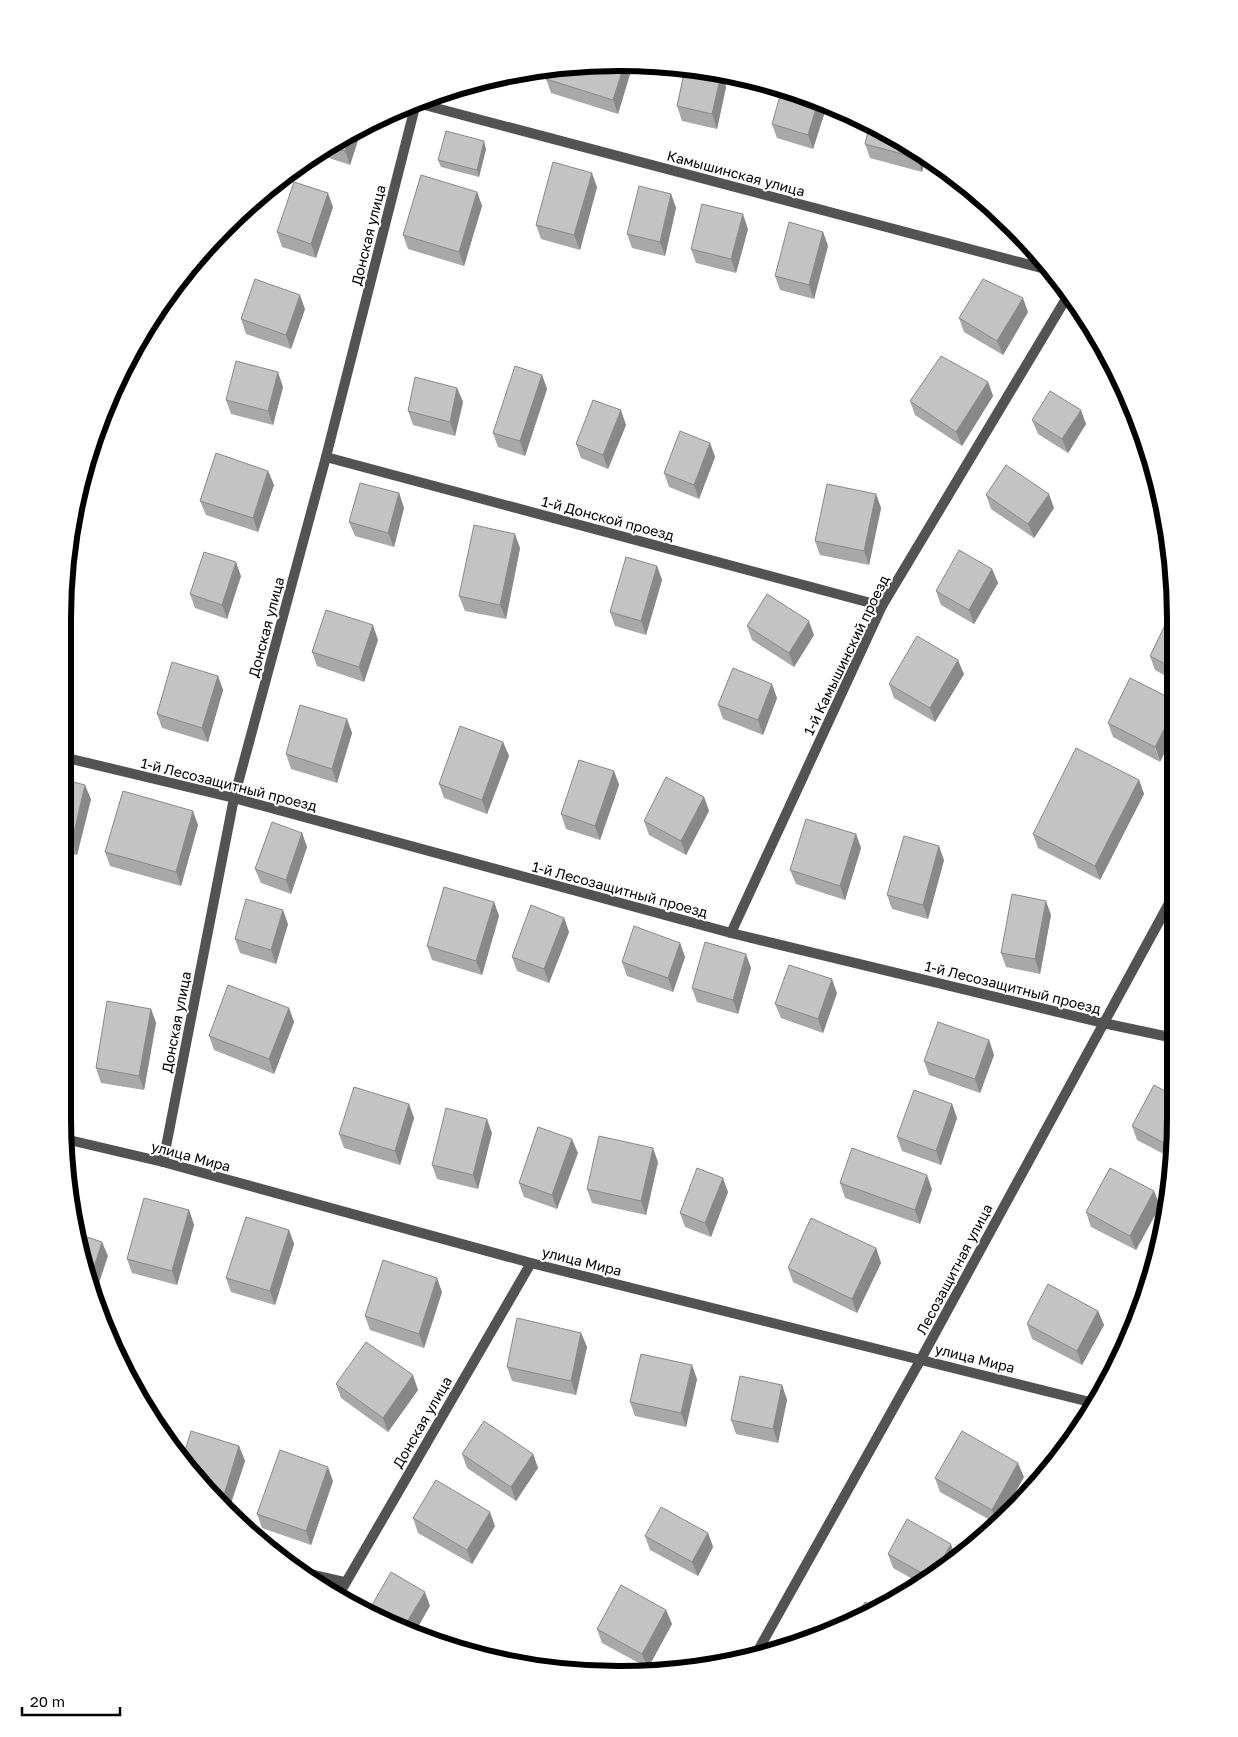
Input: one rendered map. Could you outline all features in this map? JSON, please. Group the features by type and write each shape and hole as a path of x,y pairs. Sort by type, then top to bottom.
{"street":[{"name":"Камышинская улица","path":"427,106 1039,267"},
{"name":"Донская улица","path":"163,1162 234,798 326,457 414,111"},
{"name":"1-й Камышинский проезд","path":"731,933 882,606 1064,301"},
{"name":"1-й Донской проезд","path":"326,457 882,606"},
{"name":"1-й Лесозащитный проезд","path":"71,759 234,798 731,933 1103,1023 1167,1037"},
{"name":"Лесозащитная улица","path":"760,1647 921,1359 1167,907"},
{"name":"улица Мира","path":"72,1141 163,1162 531,1262 1087,1401"},
{"name":"Донская улица","path":"341,1590 531,1262"},
{"path":"320,1576 345,1582"}],"building":[{"path":"622,71 613,100 546,79 547,76 583,72"},
{"path":"684,75 720,81 712,114 677,106"},
{"path":"780,96 816,108 808,135 772,124"},
{"path":"446,131 484,141 477,170 438,160"},
{"path":"868,132 911,156 865,144"},
{"path":"347,144 345,151 339,149"},
{"path":"553,162 592,173 574,235 536,225"},
{"path":"421,175 477,192 459,252 403,235"},
{"path":"294,182 328,193 311,244 277,232"},
{"path":"639,186 671,194 660,242 627,234"},
{"path":"702,204 743,214 731,259 691,249"},
{"path":"789,222 823,232 809,285 775,276"},
{"path":"255,279 300,295 286,335 241,319"},
{"path":"983,279 1023,298 997,341 959,318"},
{"path":"941,356 988,382 956,432 910,401"},
{"path":"236,361 278,372 268,411 226,400"},
{"path":"515,366 542,375 520,441 493,433"},
{"path":"415,377 457,388 450,422 408,411"},
{"path":"1050,391 1081,410 1062,439 1032,420"},
{"path":"593,400 621,410 603,455 576,444"},
{"path":"680,431 710,443 694,485 664,473"},
{"path":"216,453 268,471 253,518 200,501"},
{"path":"1006,465 1049,494 1028,524 986,495"},
{"path":"360,483 399,493 388,533 349,522"},
{"path":"827,484 876,494 864,551 815,541"},
{"path":"474,525 515,534 500,605 459,596"},
{"path":"959,550 992,569 969,610 936,591"},
{"path":"204,552 236,562 222,605 190,594"},
{"path":"626,557 657,566 641,621 610,612"},
{"path":"767,594 809,621 789,653 747,626"},
{"path":"326,610 373,625 359,667 312,652"},
{"path":"1167,621 1167,665 1150,656"},
{"path":"917,636 958,660 930,708 889,684"},
{"path":"172,662 218,676 202,728 157,714"},
{"path":"733,668 772,684 758,720 718,705"},
{"path":"1130,678 1167,696 1167,724 1155,747 1108,723"},
{"path":"300,705 347,719 332,769 286,754"},
{"path":"460,726 503,742 482,800 439,784"},
{"path":"1076,748 1139,780 1095,866 1033,834"},
{"path":"579,760 614,771 595,826 561,814"},
{"path":"666,777 704,797 681,841 644,821"},
{"path":"71,781 85,785 71,841"},
{"path":"123,791 193,811 176,872 105,852"},
{"path":"806,819 856,834 840,886 790,870"},
{"path":"272,822 302,833 286,880 255,869"},
{"path":"904,836 939,846 923,905 887,895"},
{"path":"444,887 494,902 476,961 427,946"},
{"path":"1012,894 1046,901 1035,959 1001,953"},
{"path":"246,899 283,910 271,950 235,939"},
{"path":"531,905 564,918 544,969 512,957"},
{"path":"634,926 680,943 668,978 622,962"},
{"path":"705,942 746,954 733,1000 692,988"},
{"path":"789,965 832,979 818,1019 775,1004"},
{"path":"228,985 289,1008 269,1059 209,1036"},
{"path":"107,1001 151,1009 139,1076 96,1068"},
{"path":"938,1022 989,1040 975,1079 924,1061"},
{"path":"1154,1085 1167,1092 1166,1144 1132,1126"},
{"path":"354,1087 409,1104 395,1151 339,1134"},
{"path":"914,1090 952,1104 936,1151 897,1137"},
{"path":"446,1108 487,1119 473,1175 432,1165"},
{"path":"538,1127 572,1139 552,1195 519,1183"},
{"path":"599,1136 653,1148 641,1201 587,1189"},
{"path":"852,1148 927,1175 915,1210 840,1183"},
{"path":"697,1168 723,1178 705,1223 680,1213"},
{"path":"1110,1168 1154,1191 1130,1236 1086,1212"},
{"path":"144,1198 189,1210 172,1271 127,1259"},
{"path":"246,1217 289,1230 270,1291 226,1278"},
{"path":"811,1218 876,1248 852,1299 788,1268"},
{"path":"85,1236 102,1242 93,1270"},
{"path":"383,1260 437,1278 419,1334 365,1316"},
{"path":"1048,1284 1098,1311 1077,1351 1027,1324"},
{"path":"517,1318 581,1333 571,1381 507,1367"},
{"path":"366,1342 413,1375 383,1418 336,1384"},
{"path":"641,1354 692,1365 681,1413 630,1402"},
{"path":"740,1376 782,1385 773,1429 731,1420"},
{"path":"484,1421 533,1454 511,1487 462,1454"},
{"path":"191,1431 239,1446 224,1495 207,1479 185,1452"},
{"path":"962,1431 1018,1463 992,1510 935,1478"},
{"path":"280,1450 328,1467 306,1531 257,1514"},
{"path":"436,1480 490,1512 467,1550 413,1518"},
{"path":"661,1507 708,1533 692,1562 645,1536"},
{"path":"907,1519 951,1544 942,1560 922,1573 888,1554"},
{"path":"391,1572 425,1592 406,1623 371,1606"},
{"path":"621,1585 666,1610 642,1654 597,1629"},
{"path":"865,1602 870,1604 861,1609"}]}
